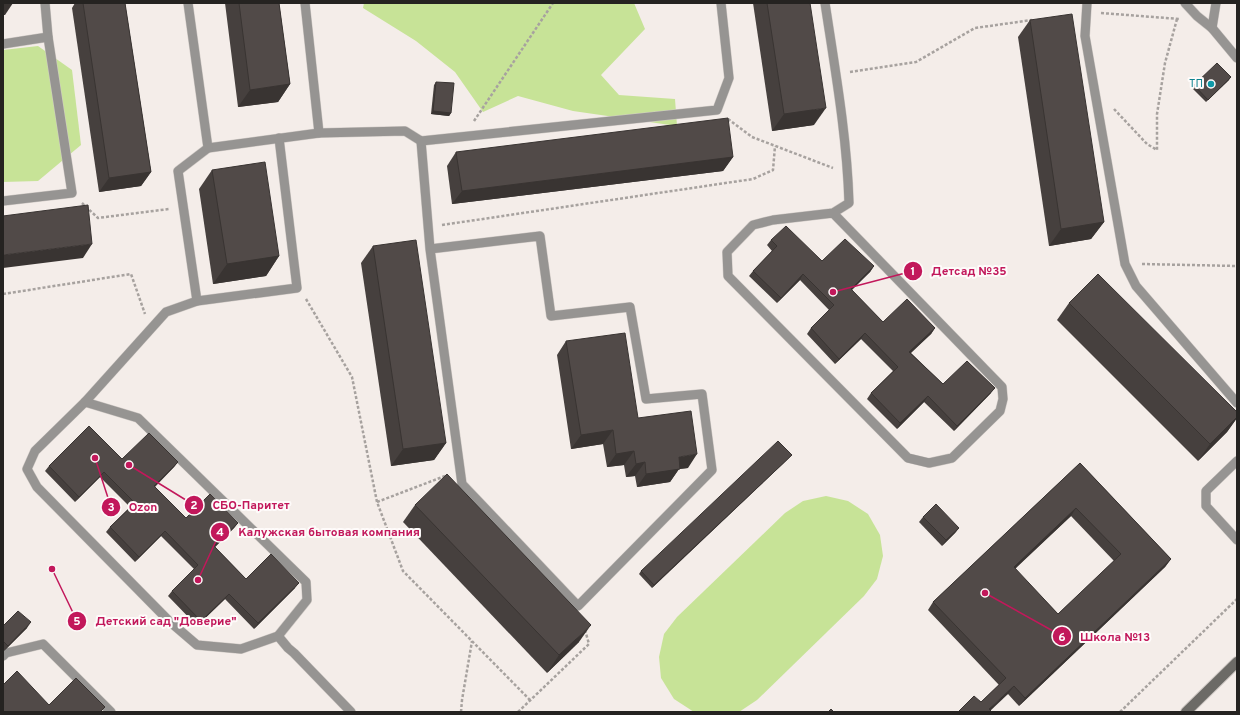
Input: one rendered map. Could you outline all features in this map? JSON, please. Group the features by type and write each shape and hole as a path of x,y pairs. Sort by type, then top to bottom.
{"main road":[{"path":"1186,712 1237,662"}],"lane":[{"path":"3,201 72,193 48,37 45,3"},
{"path":"188,3 208,148"},
{"path":"305,3 319,133"},
{"path":"197,301 178,171 208,148 319,133 405,131 421,141 717,110 729,78 721,3"},
{"path":"825,3 836,74 848,174 849,203 833,213 773,220 753,225 727,252 728,276 908,458 929,463 952,458 1000,411 1003,399 1002,386 833,213"},
{"path":"1185,3 1197,16 1212,28 1237,58"},
{"path":"1212,28 1216,3"},
{"path":"1086,8 1085,36 1125,264 1136,286 1237,403"},
{"path":"3,44 48,37"},
{"path":"85,402 138,418 306,582 307,600 278,636 241,649 197,644 169,621 37,487 27,469 35,451 85,402 166,312 197,301 297,288 279,138"},
{"path":"421,141 430,250 462,484 578,606 712,470 702,394 646,399 630,307 550,316 540,236 430,250"},
{"path":"1237,461 1206,491 1206,506 1237,540"},
{"path":"278,636 351,712"},
{"path":"3,656 6,653 43,644 111,712"}],"path":[{"path":"464,137 553,3"},
{"path":"1086,8 1177,19 1197,16"},
{"path":"836,74 916,62 975,28 1038,19"},
{"path":"1110,105 1147,144 1157,150 1157,114 1165,62 1177,19"},
{"path":"717,110 752,137 848,174"},
{"path":"428,227 753,179 773,170 775,146"},
{"path":"72,193 98,218 184,207"},
{"path":"1125,264 1237,266"},
{"path":"3,294 131,274 147,320"},
{"path":"305,298 352,377 377,502 403,571 530,700"},
{"path":"377,502 460,470"},
{"path":"1120,712 1237,599"},
{"path":"518,712 589,644 578,606"},
{"path":"461,712 472,640"}],"green space":[{"path":"364,3 634,3 645,29 601,75 619,95 675,99 677,126 573,111 518,96 483,112 455,72 416,41 363,8"},
{"path":"38,46 72,70 81,145 38,181 3,182 3,50"},
{"path":"826,496 848,501 868,514 880,535 883,556 877,579 864,596 757,700 739,712 694,712 674,699 661,678 659,657 664,634 677,617 785,513 803,501"}],"building":[{"path":"83,3 125,3 151,172 109,178"},
{"path":"239,3 279,3 290,84 250,90"},
{"path":"767,3 810,3 826,108 784,114"},
{"path":"1072,14 1104,222 1061,229 1030,20"},
{"name":"ТП","path":"1217,63 1231,77 1208,100 1194,85"},
{"path":"436,82 454,83 451,113 433,111"},
{"path":"728,118 733,157 462,191 456,152"},
{"path":"265,162 279,256 227,264 212,170"},
{"path":"88,205 92,244 3,255 3,216"},
{"path":"786,226 822,261 845,239 874,266 851,289 883,322 907,299 935,328 909,352 943,384 967,361 995,388 957,426 928,396 900,423 871,393 898,367 865,333 839,359 811,328 834,305 803,274 781,298 753,271 777,246 771,240"},
{"path":"416,240 446,443 403,449 373,246"},
{"path":"1098,274 1237,412 1237,417 1210,444 1069,303"},
{"path":"625,333 638,418 691,411 697,454 679,457 680,469 646,474 645,462 636,464 634,451 616,454 613,430 581,435 566,341"},
{"path":"89,426 122,459 149,433 178,462 154,486 186,518 210,494 238,523 214,546 246,579 271,554 299,583 258,623 229,594 201,621 172,591 198,565 165,531 139,557 110,527 135,503 104,472 79,497 49,466"},
{"path":"778,441 792,455 654,585 641,571"},
{"path":"1080,463 1171,559 1025,698 1014,686 989,709 992,712 958,712 974,696 981,702 1006,678 933,602","holes":["1076,508 1121,554 1058,614 1014,567"]},
{"path":"447,474 591,625 559,655 415,505"},
{"path":"936,504 959,528 946,540 923,517"},
{"path":"18,611 31,622 8,646 3,641 3,626"},
{"path":"17,671 49,705 76,678 105,707 100,712 3,712 3,685"}],"place":[{"name":"ТП","path":"1211,84"},
{"name":"Детсад №35","path":"833,292"},
{"name":"Ozon","path":"95,458"},
{"name":"СБО-Паритет","path":"129,465"},
{"name":"Детский сад \"Доверие\"","path":"52,569"},
{"name":"Калужская бытовая компания","path":"198,580"},
{"name":"Школа №13","path":"985,593"}]}
